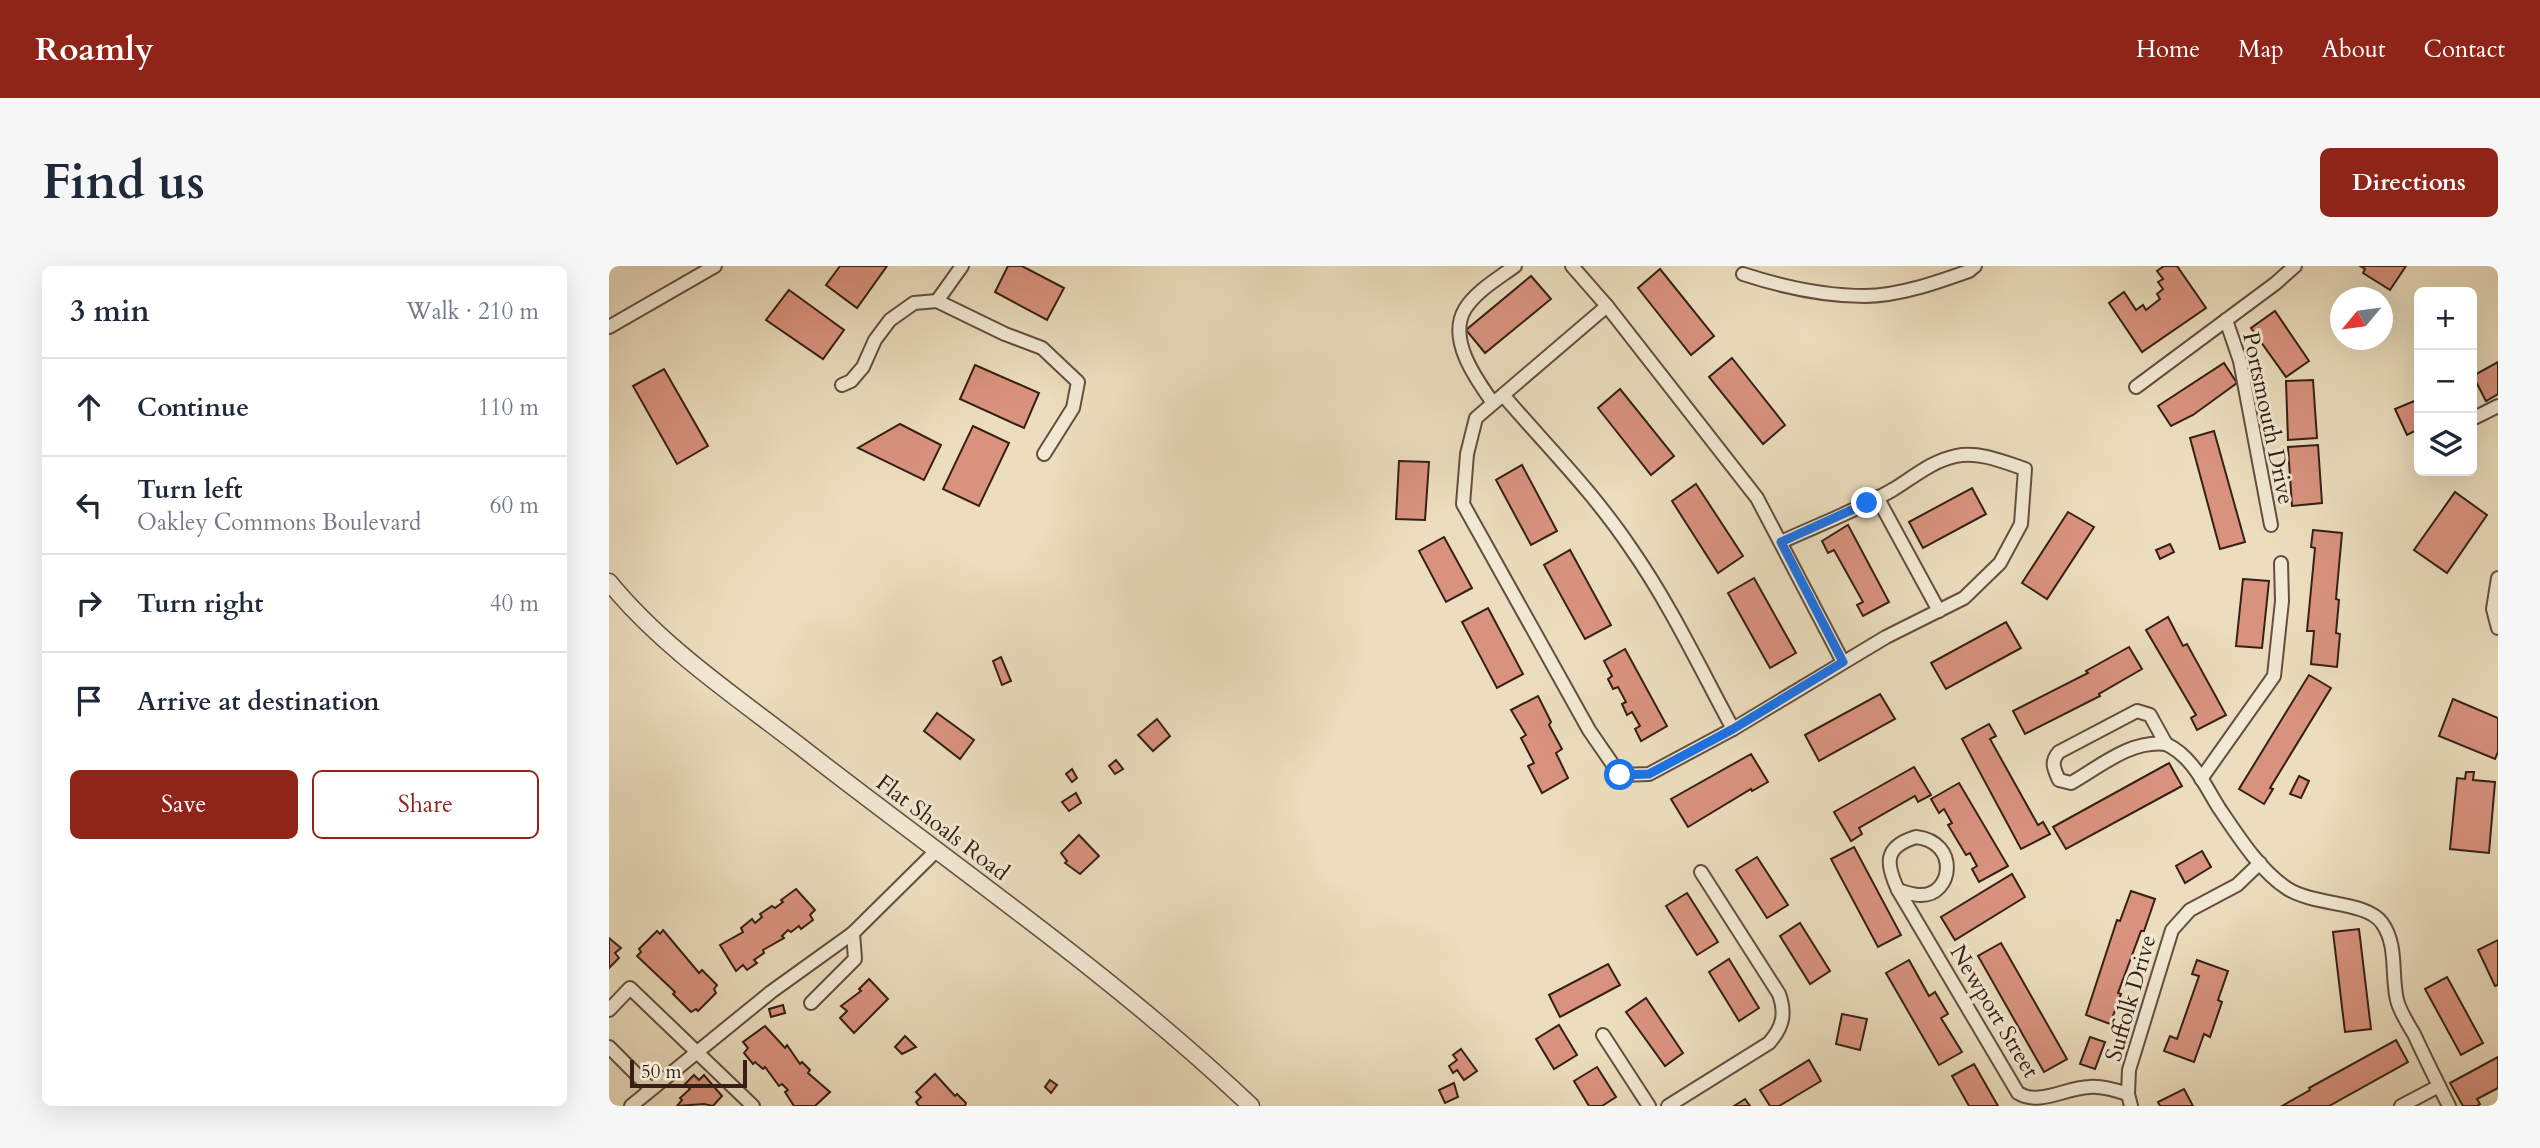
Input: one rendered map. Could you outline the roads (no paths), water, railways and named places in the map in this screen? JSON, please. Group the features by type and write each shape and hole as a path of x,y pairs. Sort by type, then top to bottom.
{"street":[{"path":"609,327 715,266"},
{"path":"937,301 962,266"},
{"path":"1515,266 1474,298 1465,310 1459,325 1469,363 1498,399 1570,470 1630,546 1733,729"},
{"path":"1572,266 1607,306 1757,498 1843,662"},
{"path":"1743,274 1793,290 1867,296 1925,286 1969,271 1975,266"},
{"path":"2136,387 2295,266"},
{"path":"842,385 851,381 863,367 875,340 891,320 914,303 937,301 1005,334 1042,348 1078,382 1073,408 1044,454"},
{"path":"1607,306 1476,418 1467,454 1463,504 1589,730 1620,775 1649,774 1733,729 1886,637 1964,598 2000,563 2021,524 2025,469 1995,459 1959,455 1917,471 1896,488 1781,542"},
{"name":"Portsmouth Drive","path":"2226,320 2240,361 2271,525"},
{"path":"2477,416 2498,406"},
{"path":"1877,497 1939,611"},
{"path":"2201,779 2274,676 2281,601 2281,563"},
{"path":"2498,578 2493,609 2498,628"},
{"name":"Flat Shoals Road","path":"609,582 655,631 695,664 1070,951 1138,1006 1251,1106"},
{"path":"2166,744 2150,715 2137,711 2059,752 2054,758 2053,766 2059,780 2071,783 2134,746 2150,742 2166,744 2189,760 2221,810 2260,863 2277,881 2297,895 2319,902 2361,909 2372,914 2381,922 2391,941 2397,1002 2449,1106"},
{"path":"1916,837 1937,844 1944,853 1947,864 1946,875 1940,885 1931,893 1920,896 1898,890 1888,869 1896,847 1916,837"},
{"path":"631,1106 771,992 853,933 936,851"},
{"name":"Suffolk Drive","path":"2129,1100 2129,1070 2172,930 2190,910 2237,885 2260,863"},
{"path":"1668,1106 1769,1043 1779,1032 1783,1019 1779,994 1701,872"},
{"name":"Newport Street","path":"1898,890 2018,1093 2026,1098 2036,1099 2070,1088 2091,1086 2109,1088 2129,1100"},
{"path":"811,1003 855,959 853,933"},
{"path":"609,1010 630,988 753,1106"},
{"path":"1603,1035 1649,1106"},
{"path":"609,1047 651,1089"},
{"path":"2401,1106 2439,1086"}]}
